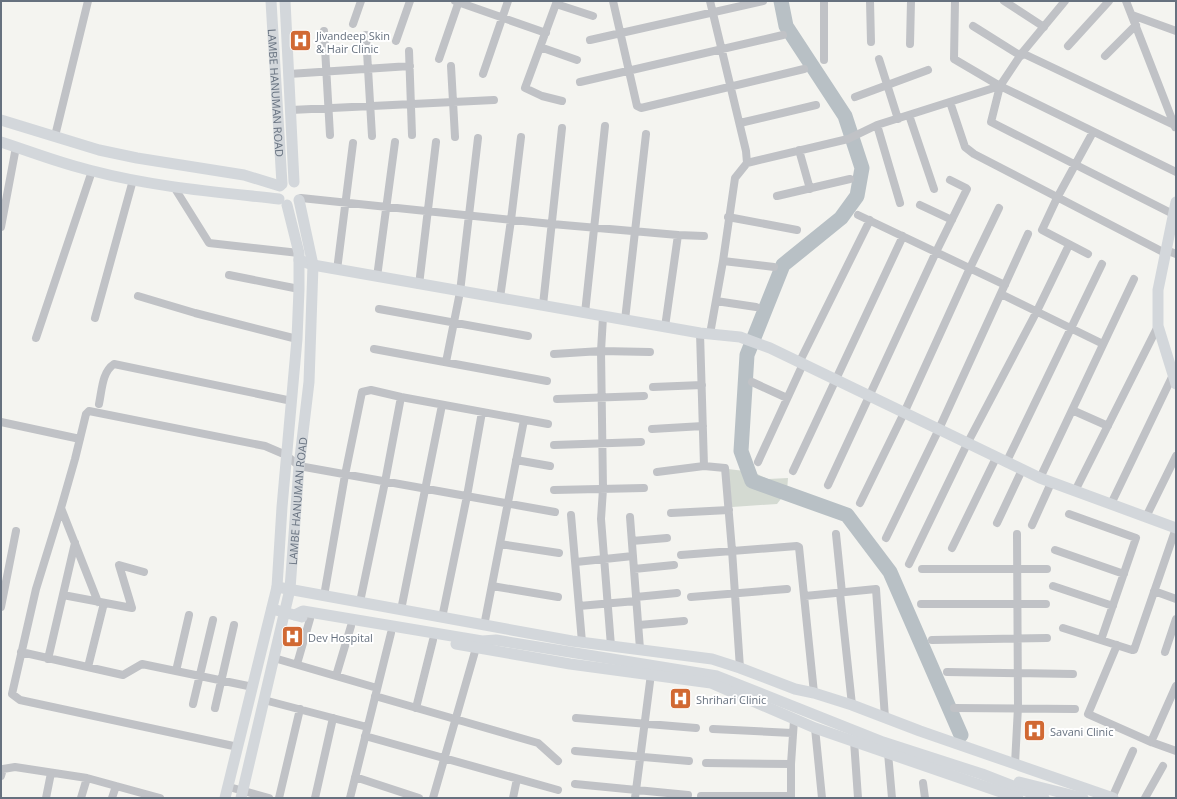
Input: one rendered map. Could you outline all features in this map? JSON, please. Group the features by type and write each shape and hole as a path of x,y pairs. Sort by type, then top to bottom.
{"main road":[{"name":"LAMBE HANUMAN ROAD","path":"271,1 281,185"},
{"name":"LAMBE HANUMAN ROAD","path":"285,1 294,182"},
{"path":"1,120 99,150 137,158 244,174 281,185"},
{"path":"1,142 92,171 133,180 294,204 300,199 301,188 294,182 288,181 281,185 278,193 283,202"},
{"name":"LAMBE HANUMAN ROAD","path":"242,794 274,658 290,614 300,466 309,382 313,266 300,199"},
{"name":"LAMBE HANUMAN ROAD","path":"225,798 277,587 286,455 297,338 299,289 299,256 283,202"},
{"path":"1174,373 1158,326 1158,290 1169,252 1173,214 1176,202"},
{"path":"299,256 313,266 705,334 740,337 770,348 939,429 1006,463 1051,483 1176,528"},
{"path":"277,587 484,626 582,642 712,659 740,668 794,690 814,693 852,705 1112,798"},
{"path":"292,590 307,600 483,633 496,640"},
{"path":"272,609 310,619 570,664 711,683 815,728 1018,798"},
{"path":"290,614 303,611 482,641 496,640 710,674 883,742 982,774 1044,798"},
{"path":"789,718 789,704 794,690"},
{"path":"982,774 1083,798"}],"street":[{"path":"55,136 88,1"},
{"path":"353,24 361,1"},
{"path":"396,41 410,1"},
{"path":"439,59 458,1 546,33"},
{"path":"483,74 508,1"},
{"path":"613,1 637,106 641,108 804,69"},
{"path":"710,1 740,123 747,163"},
{"path":"590,40 763,1"},
{"path":"824,1 824,60"},
{"path":"870,1 871,42"},
{"path":"910,1 910,44"},
{"path":"955,1 954,59 1000,86 1176,172"},
{"path":"1004,1 1044,27"},
{"path":"1066,1 1021,54 1000,86 991,122 1173,214"},
{"path":"1068,46 1109,1"},
{"path":"1126,1 1175,127"},
{"path":"562,101 542,96 525,88 557,2 593,16"},
{"path":"1132,16 1176,31"},
{"path":"1105,56 1136,25"},
{"path":"973,26 1021,54 1175,127"},
{"path":"324,31 330,135"},
{"path":"366,34 372,136"},
{"path":"580,82 783,35"},
{"path":"540,47 577,60"},
{"path":"409,51 412,135"},
{"path":"879,59 898,119"},
{"path":"289,74 410,66"},
{"path":"451,66 455,137"},
{"path":"855,97 928,70"},
{"path":"704,466 702,385 705,334 716,301 735,178 747,163 848,139 877,125 1000,86"},
{"path":"291,110 494,100"},
{"path":"950,102 965,148 1057,198 1169,252"},
{"path":"740,123 816,105"},
{"path":"909,115 934,190"},
{"path":"877,125 900,203"},
{"path":"585,313 605,126"},
{"path":"543,305 562,128"},
{"path":"1088,254 1043,231 1057,198 1093,132"},
{"path":"626,320 646,134"},
{"path":"500,298 521,137"},
{"path":"446,362 460,292 478,138"},
{"path":"377,277 394,142"},
{"path":"419,285 436,142"},
{"path":"337,270 353,143"},
{"path":"1,227 16,147"},
{"path":"799,150 810,189"},
{"path":"36,338 92,171"},
{"path":"777,196 850,179"},
{"path":"95,318 133,180"},
{"path":"828,485 936,252 967,189 950,180"},
{"path":"174,187 209,242 299,256"},
{"path":"300,199 552,224 704,236"},
{"path":"920,205 952,220"},
{"path":"860,503 904,413 999,208"},
{"path":"858,214 1005,285"},
{"path":"728,217 797,230"},
{"path":"758,462 801,364 870,220"},
{"path":"886,538 939,429 1028,234"},
{"path":"665,327 678,235"},
{"path":"793,471 903,236"},
{"path":"908,564 967,444 1037,311 1069,245"},
{"path":"723,261 774,267"},
{"path":"1006,463 1102,264"},
{"path":"228,274 299,289"},
{"path":"1040,478 1134,279"},
{"path":"1001,294 1103,344"},
{"path":"138,296 194,313 297,338"},
{"path":"716,301 756,307"},
{"path":"379,309 528,336"},
{"path":"603,317 601,351 603,397 603,489 601,519 609,603 611,646"},
{"path":"1075,491 1158,326"},
{"path":"374,349 547,381"},
{"path":"554,354 601,351 650,352"},
{"path":"99,404 105,375 114,364 292,401"},
{"path":"1111,504 1174,373"},
{"path":"752,382 787,398"},
{"path":"653,387 702,385"},
{"path":"324,596 345,475 362,392 370,390 442,405 548,424"},
{"path":"557,399 644,396"},
{"path":"360,602 401,397"},
{"path":"401,610 442,405"},
{"path":"1072,410 1108,426"},
{"path":"238,747 20,700 12,694 36,589 61,508 86,414 89,411 265,446 286,455 300,466 555,512"},
{"path":"442,618 467,496 482,412"},
{"path":"484,626 524,420"},
{"path":"1,422 80,439"},
{"path":"652,429 703,426"},
{"path":"554,445 603,442 641,442"},
{"path":"1146,517 1176,456"},
{"path":"952,548 996,458"},
{"path":"516,460 550,466"},
{"path":"657,472 704,466 725,468 740,668"},
{"path":"997,523 1022,470"},
{"path":"1032,525 1051,483"},
{"path":"554,490 644,488"},
{"path":"61,508 101,603 88,667"},
{"path":"671,513 729,510"},
{"path":"1069,514 1136,538 1101,640"},
{"path":"571,515 582,642"},
{"path":"630,517 640,650"},
{"path":"1063,628 1134,650 1176,528"},
{"path":"1,607 4,577 16,531"},
{"path":"836,534 852,705"},
{"path":"1015,764 1018,707 1016,569 1017,534"},
{"path":"632,541 666,538"},
{"path":"48,659 75,543"},
{"path":"500,544 559,553"},
{"path":"681,555 798,546 800,548 814,693"},
{"path":"1055,550 1124,574"},
{"path":"576,562 633,556"},
{"path":"63,595 132,608 119,565 144,572"},
{"path":"634,569 674,565"},
{"path":"922,569 1047,569"},
{"path":"492,586 558,597"},
{"path":"1053,586 1113,606"},
{"path":"691,597 786,589"},
{"path":"805,596 877,590 885,718"},
{"path":"1154,592 1176,599"},
{"path":"579,606 677,593"},
{"path":"921,604 1046,604"},
{"path":"176,671 189,615"},
{"path":"297,664 310,619"},
{"path":"1165,652 1176,619"},
{"path":"193,704 213,620"},
{"path":"639,625 684,621"},
{"path":"215,708 234,625"},
{"path":"336,676 351,626"},
{"path":"350,798 391,633"},
{"path":"932,640 1047,638"},
{"path":"416,708 434,640"},
{"path":"1117,645 1088,714 1176,752"},
{"path":"433,798 476,648"},
{"path":"21,652 123,675 142,664 253,687"},
{"path":"274,658 377,688"},
{"path":"947,672 1073,674"},
{"path":"636,794 651,674"},
{"path":"1151,742 1176,686"},
{"path":"375,696 538,743 558,761"},
{"path":"264,700 367,728"},
{"path":"954,708 1074,708"},
{"path":"279,798 300,709"},
{"path":"315,798 333,718"},
{"path":"576,718 696,728"},
{"path":"701,796 791,797 792,733 789,718"},
{"path":"815,728 822,798"},
{"path":"713,729 792,733"},
{"path":"365,736 558,790"},
{"path":"854,741 858,798"},
{"path":"575,751 688,761"},
{"path":"1112,798 1133,751"},
{"path":"888,754 892,798"},
{"path":"706,763 791,764"},
{"path":"1145,798 1163,766"},
{"path":"2,771 15,767 52,772 86,778 148,796 160,798"},
{"path":"46,798 52,772"},
{"path":"355,777 420,798"},
{"path":"81,798 86,778"},
{"path":"513,798 517,779"},
{"path":"923,783 925,798"},
{"path":"575,784 636,794 688,795"},
{"path":"112,798 116,786"},
{"path":"228,787 242,794 269,798"}],"shaded area":[{"path":"728,469 753,472 768,479 788,478 787,491 777,504 732,507"}],"waterway":[{"path":"781,1 786,26 845,116 862,168 857,196 841,218 783,265 747,355 741,451 752,481 847,515 890,572 961,735"}],"place":[{"name":"Jivandeep Skin & Hair Clinic","path":"301,41"},
{"name":"Dev Hospital","path":"292,637"},
{"name":"Shrihari Clinic","path":"681,699"},
{"name":"Savani Clinic","path":"1034,731"}]}
